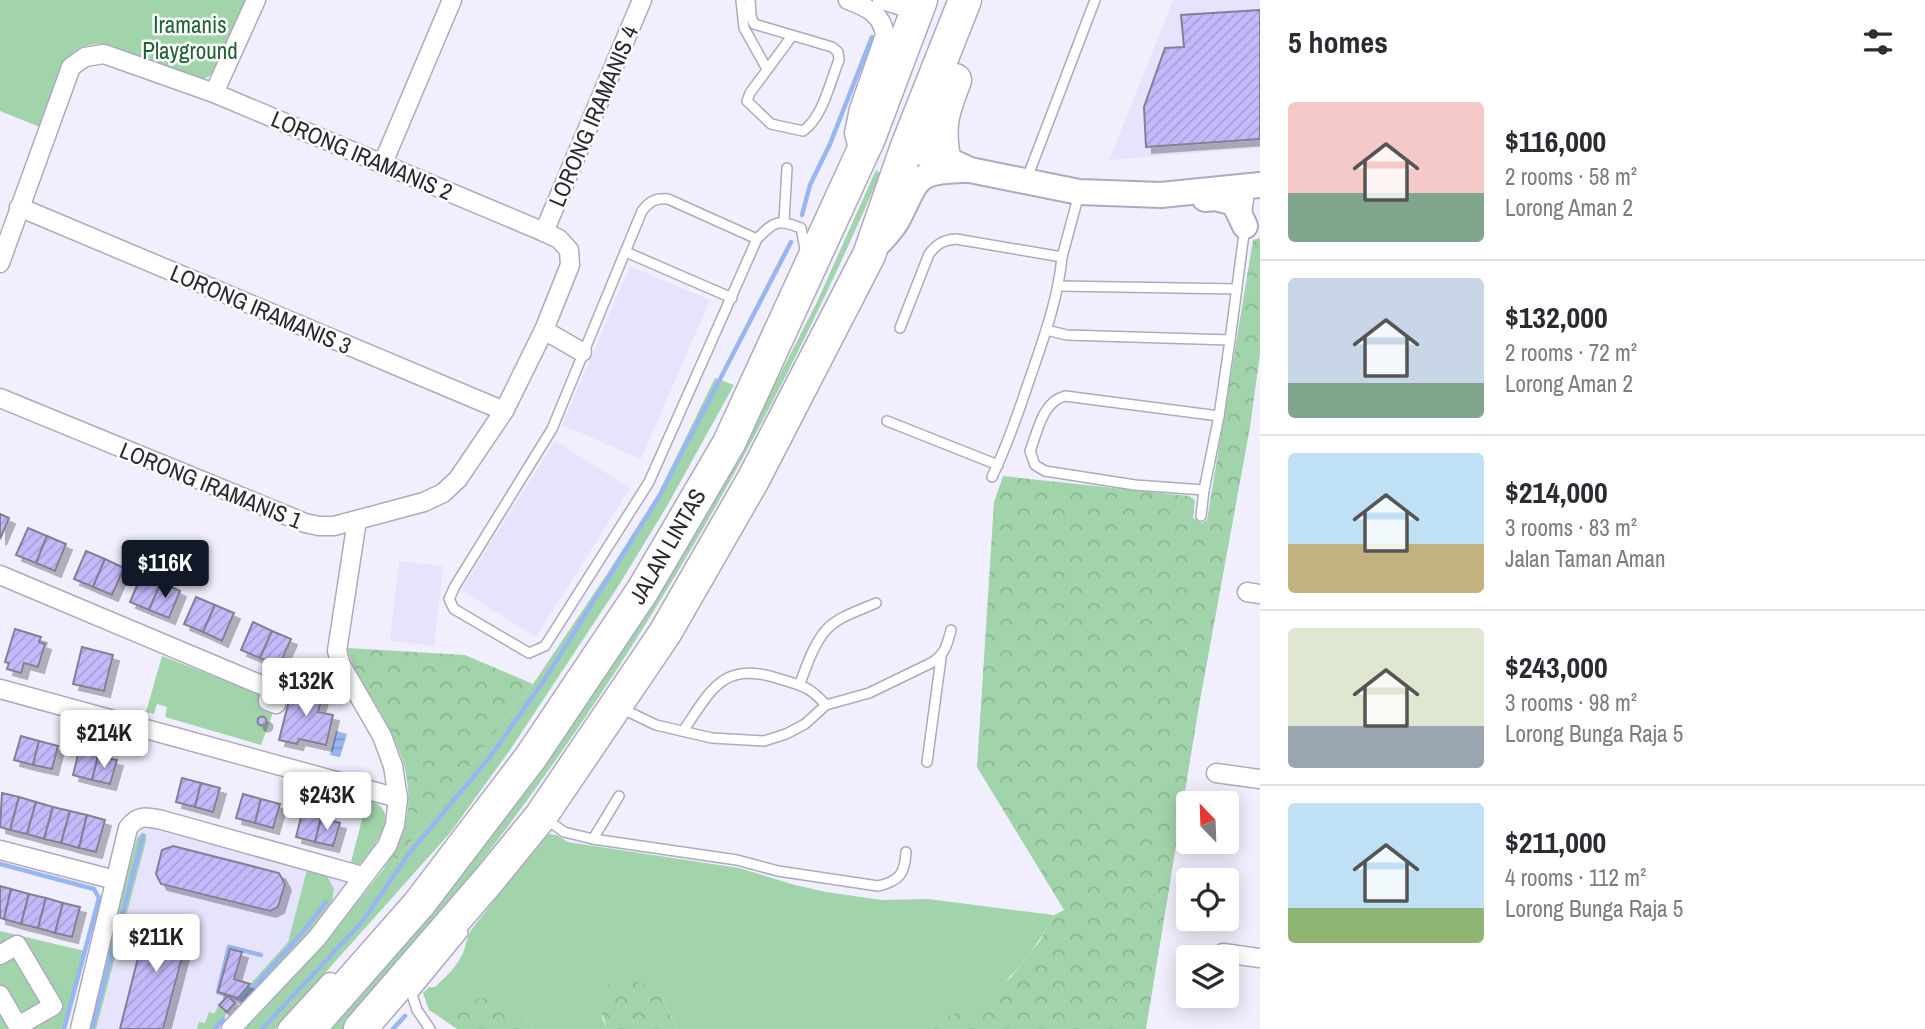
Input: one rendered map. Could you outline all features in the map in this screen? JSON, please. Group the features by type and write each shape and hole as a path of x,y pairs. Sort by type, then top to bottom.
{"highway":[{"name":"JALAN LINTAS","path":"360,1029 541,816 665,633 703,569 799,393 869,255 906,149 967,0"},
{"path":"957,164 940,132 942,118 960,67 968,24 967,0"},
{"name":"JALAN LINTAS","path":"309,1029 419,904 531,757 643,590 729,443 776,327 869,138 928,4"},
{"path":"729,443 747,429 783,362 832,258 878,150 887,145 906,149"}],"street":[{"path":"214,93 256,0"},
{"path":"383,163 452,0"},
{"name":"LORONG IRAMANIS 4","path":"544,232 642,0"},
{"path":"848,0 867,7 876,14 884,25 885,35 859,108 854,133 859,157"},
{"path":"882,0 928,4"},
{"name":"LORONG IRAMANIS 2","path":"19,207 71,67 85,57 104,54 214,93 559,239 569,250 570,265 544,330"},
{"path":"906,149 1026,183 1080,192 1161,195 1255,186"},
{"path":"869,255 897,222 914,184 926,175 957,164"},
{"path":"1161,195 1189,200 1215,198 1234,203 1245,226"},
{"path":"0,263 19,207"},
{"name":"LORONG IRAMANIS 3","path":"19,207 504,411"},
{"path":"544,330 582,352"},
{"name":"LORONG IRAMANIS 1","path":"0,398 305,523 334,526 424,502 443,494 458,479 504,411 544,330"},
{"path":"231,1029 317,938 387,846 395,825 398,798 393,766 382,736 341,665 337,651 357,520"},
{"path":"0,575 271,689 268,701 276,704"},
{"path":"0,689 398,798"},
{"path":"1216,773 1260,779"},
{"path":"80,1029 128,828 141,817 162,820 362,876"},
{"path":"0,850 115,880"},
{"path":"287,1029 348,962 393,933"},
{"path":"0,955 17,945 53,1006 18,1026 0,995"},
{"path":"1239,955 1260,958"}],"lane":[{"path":"741,0 744,28 767,69"},
{"path":"750,0 754,24 832,47 838,52 839,60 820,107 810,125 803,131 771,124 747,101 792,36"},
{"path":"1026,183 1095,0"},
{"path":"784,221 787,169"},
{"path":"1201,516 1219,416 1245,226 1255,186"},
{"path":"992,477 1004,452 1046,330 1080,192"},
{"path":"757,239 668,200 659,198 649,202 642,211 552,429 449,599 454,609 529,653 545,646 649,482 757,239 770,225 784,221 801,228 806,247 801,258"},
{"path":"900,328 929,254 946,240 1062,257"},
{"path":"626,252 732,298"},
{"path":"1059,286 1237,289"},
{"path":"1046,330 1067,335 1230,340"},
{"path":"1204,490 1135,485 1045,471 1035,465 1030,450 1047,406 1055,398 1065,396 1219,416"},
{"path":"887,421 998,465"},
{"path":"800,683 816,645 828,628 876,603"},
{"path":"927,762 941,658 951,630"},
{"path":"617,701 631,713 684,732 712,738 764,741 805,724 826,705 869,693 941,658"},
{"path":"684,732 720,682 734,674 752,671 800,683 814,691 826,705"},
{"path":"593,839 619,796"},
{"path":"541,816 564,832 593,839 737,860 778,871 878,886 892,883 905,869 906,852"},
{"path":"475,913 488,881"},
{"path":"427,1028 412,995 471,923"}],"shaded area":[{"path":"1173,0 1260,0 1260,148 1109,160"},
{"path":"630,266 710,300 641,459 562,425"},
{"path":"555,441 630,488 536,637 461,590"},
{"path":"399,561 443,566 434,646 390,641"},
{"path":"133,821 362,876 231,1029 80,1029"}],"green space":[{"name":"Iramanis Playground","path":"0,0 247,0 217,71 206,78 193,80 97,44 78,49 64,63 40,127 0,111"},
{"path":"876,170 880,174 828,290 772,403 711,515 646,624 577,730 503,833 425,933 343,1029 325,1029 745,443 817,302"},
{"path":"1260,238 1260,354 1250,427 1185,791 1176,791 1176,846 1146,1029 930,1029 937,1021 976,1004 1011,977 1039,942 1054,915 1064,910 977,767 994,502 1003,476 1189,496 1195,500 1193,518 1202,523 1207,520 1253,240"},
{"path":"715,378 734,385 667,506 619,585 510,750 450,833 275,1029 244,1029 324,944 383,870 389,870 533,684 658,494"},
{"path":"347,648 465,655 533,684 389,870 383,870 404,827 408,787 398,747"},
{"path":"162,656 260,694 258,704 274,710 261,745 165,717 167,707 157,704 154,714 146,712"},
{"path":"367,800 378,805 384,812 385,820 378,840 359,865 351,862"},
{"path":"142,833 146,834 146,841 96,1029 87,1029 137,838"},
{"path":"549,834 557,835 568,842 739,868 826,892 882,900 928,899 1054,915 1039,941 1001,986 977,1004 940,1021 930,1029 677,1029 660,993 602,1017 607,1029 533,1029 525,1016 461,1000 441,1018 429,1010 423,993 429,987 435,987 453,969 463,954 471,930 543,838"},
{"path":"307,870 326,874 334,889 332,902 305,937 248,999 238,998 288,942"},
{"path":"0,931 85,951 64,1029 0,1029"},
{"path":"625,975 660,993 677,1029 607,1029 596,992"},
{"path":"489,998 525,1016 533,1029 457,1029 441,1018 460,1000"},
{"path":"219,1005 227,1012 219,1029 197,1029 199,1022 205,1023 209,1012 214,1014"}],"water":[{"path":"336,731 347,734 340,757 330,755"}],"building":[{"path":"1260,10 1260,139 1146,147 1144,107 1165,48 1184,47 1181,15"},
{"path":"0,514 9,518 0,539"},
{"path":"28,528 47,536 36,563 16,555"},
{"path":"47,536 66,544 55,571 36,563"},
{"path":"86,551 105,559 93,587 74,579"},
{"path":"105,559 124,568 112,595 93,587"},
{"path":"142,574 161,582 149,610 130,602"},
{"path":"161,582 180,591 169,618 149,610"},
{"path":"196,597 215,605 203,632 184,624"},
{"path":"215,605 234,613 222,641 203,632"},
{"path":"253,622 272,631 260,658 241,650"},
{"path":"15,629 41,637 39,642 45,644 38,667 24,663 21,673 7,669 9,663 5,662"},
{"path":"272,631 291,639 279,666 260,658"},
{"path":"82,647 113,655 104,691 73,684"},
{"path":"293,685 323,693 318,712 333,715 326,745 299,739 297,744 279,740"},
{"path":"262,717 266,721 262,725 258,721"},
{"path":"21,736 39,741 33,765 14,760"},
{"path":"39,741 58,746 52,769 33,765"},
{"path":"79,751 98,756 92,780 73,775"},
{"path":"98,756 117,760 110,784 92,780"},
{"path":"182,778 201,783 195,807 176,802"},
{"path":"201,783 220,788 213,812 195,807"},
{"path":"2,793 19,797 10,830 0,827"},
{"path":"243,794 261,799 255,823 236,818"},
{"path":"19,797 36,802 27,834 10,830"},
{"path":"261,799 280,804 273,828 255,823"},
{"path":"36,802 53,807 44,839 27,834"},
{"path":"53,807 70,811 61,843 44,839"},
{"path":"70,811 87,815 79,848 61,843"},
{"path":"302,813 321,818 315,842 296,837"},
{"path":"87,815 105,820 96,852 79,848"},
{"path":"321,818 340,823 333,846 315,842"},
{"path":"173,846 279,873 285,884 278,907 270,911 161,884 156,874 162,850"},
{"path":"0,886 11,889 4,919 0,918"},
{"path":"11,889 29,894 21,924 4,919"},
{"path":"29,894 46,898 38,928 21,924"},
{"path":"46,898 63,903 55,933 38,928"},
{"path":"63,903 80,907 72,937 55,933"},
{"path":"160,915 183,920 189,931 163,1029 120,1029 147,922"},
{"path":"230,949 242,952 234,979 250,984 238,998 218,992"},
{"path":"228,996 235,1003 227,1012 219,1005"}],"waterway":[{"path":"802,215 810,185 830,144 872,37"},
{"path":"262,1029 362,922 408,855 490,757 545,679 660,495 791,242"},
{"path":"92,1029 143,836"},
{"path":"0,864 94,889 99,898 64,1029"},
{"path":"242,1000 326,902"},
{"path":"241,999 218,992 229,947 261,955"},
{"path":"393,1029 405,1016"},
{"path":"215,1029 223,1019"}]}
